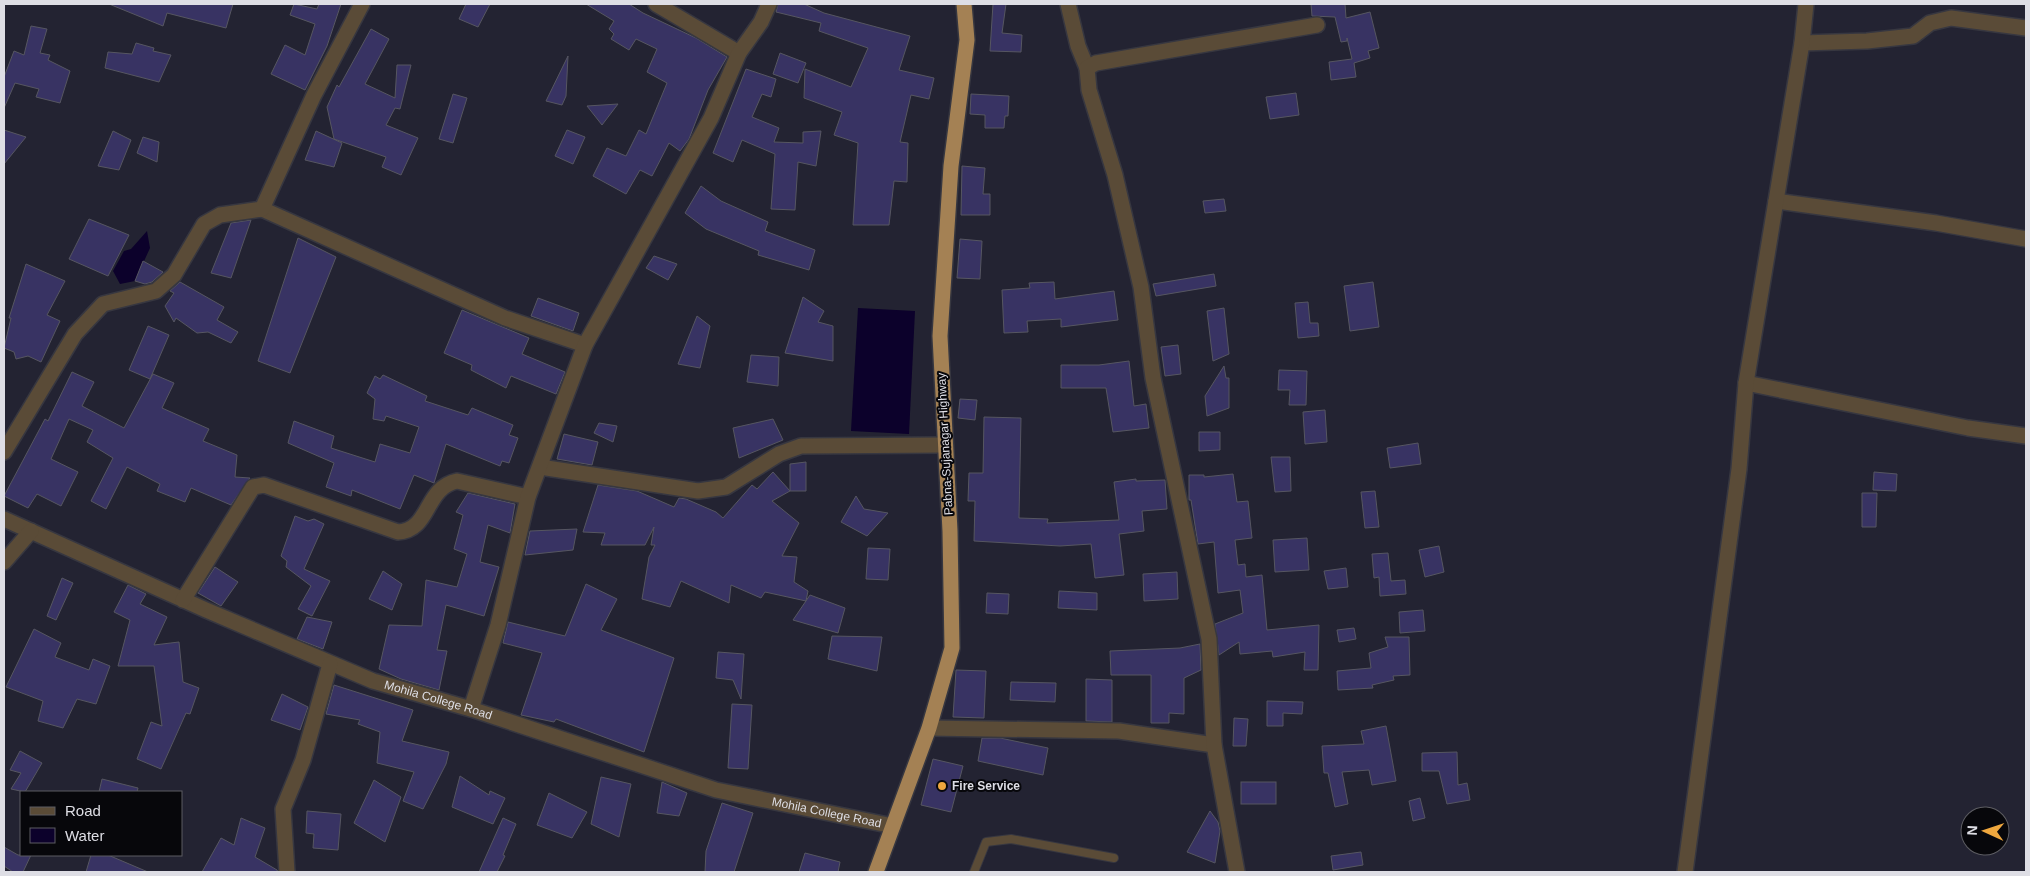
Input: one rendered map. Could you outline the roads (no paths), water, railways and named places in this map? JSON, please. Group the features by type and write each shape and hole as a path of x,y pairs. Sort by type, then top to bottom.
{"highway":[{"name":"Pabna-Sujanagar Highway","path":"876,872 929,728 952,648 950,531 944,445 940,336 951,166 967,40 964,4"}],"street":[{"path":"262,209 310,103 362,4"},
{"path":"656,4 739,52"},
{"path":"471,709 498,626 528,498 585,345 711,118 739,52 760,22 769,4"},
{"path":"1068,4 1078,46 1087,68 1089,90 1115,175 1141,287 1153,378 1209,639 1214,745 1237,872"},
{"path":"1685,872 1739,469 1746,383 1802,43 1806,4"},
{"path":"1802,43 1913,36 1930,23 1951,18 2026,28"},
{"path":"1087,68 1096,63 1169,49 1317,25"},
{"path":"1776,201 1936,222 2026,239"},
{"path":"4,452 75,334 103,304 156,292 174,275 204,224 220,215 262,209 505,318 585,345"},
{"path":"1746,383 1968,428 2026,436"},
{"path":"540,467 698,491 726,487 778,454 801,446 944,445"},
{"path":"183,600 253,487 264,485 398,532 409,531 417,525 436,494 446,483 457,481 528,498"},
{"name":"Mohila College Road","path":"4,519 183,600 373,681 471,709 716,790 893,826"},
{"path":"4,562 31,531"},
{"path":"287,872 282,808 304,760 330,664"},
{"path":"929,728 1119,731 1214,745"}],"lane":[{"path":"974,872 986,842 1011,839 1114,858"}],"water":[{"path":"147,231 150,248 135,281 120,284 113,271 124,251 131,249"},
{"path":"858,308 915,311 909,434 851,431"}],"place":[{"name":"Fire Service","path":"942,786"}]}
